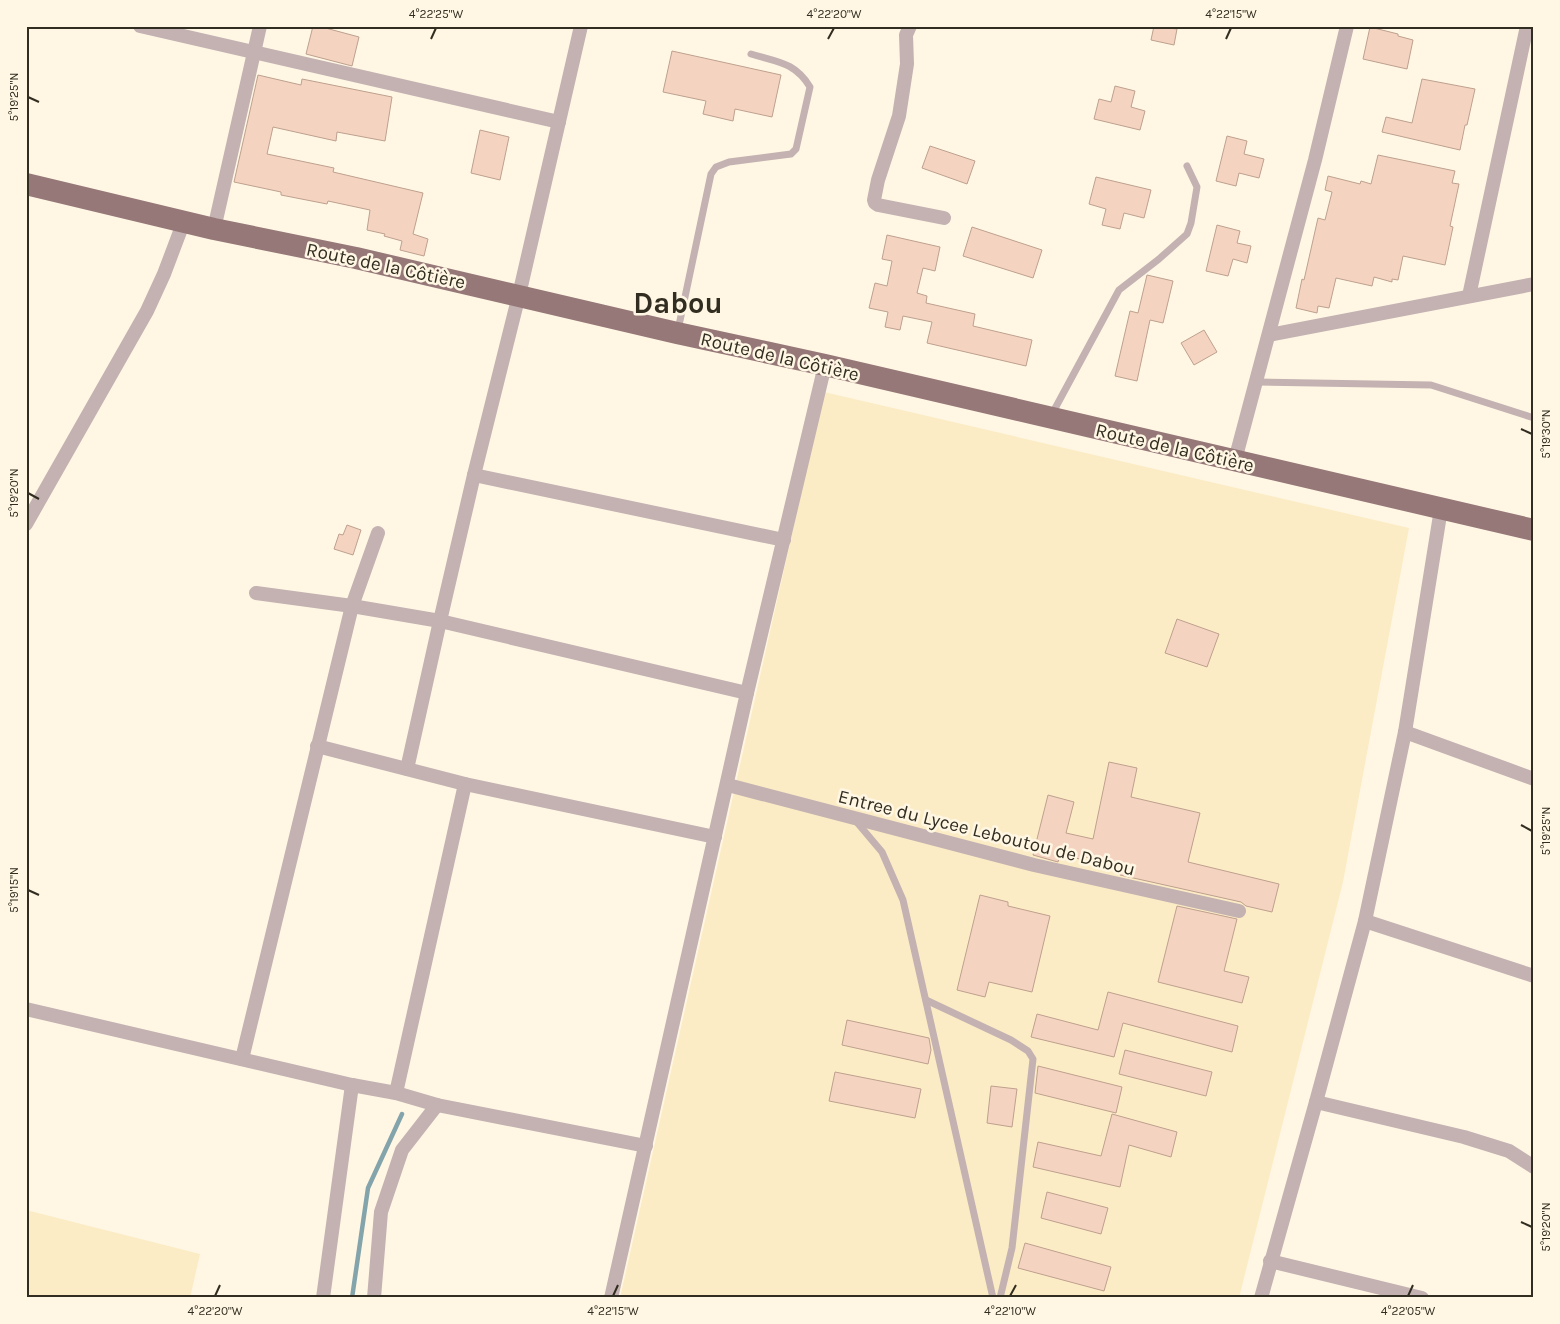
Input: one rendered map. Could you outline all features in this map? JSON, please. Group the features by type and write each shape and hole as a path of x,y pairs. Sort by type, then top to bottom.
{"main road":[{"name":"Route de la Côtière","path":"26,184 214,229 356,258 677,333 825,365 1050,419 1534,530"}],"street":[{"path":"140,26 559,122"},
{"path":"214,229 260,26"},
{"path":"407,769 474,475 519,295 581,26"},
{"path":"910,26 906,35 907,64 899,116 878,180 874,200 878,205 944,218"},
{"path":"1235,460 1315,160 1347,26"},
{"path":"1469,296 1528,51 1527,26"},
{"path":"26,524 147,310 164,274 184,221"},
{"path":"1269,335 1534,284"},
{"path":"611,1298 716,838 747,692 825,365"},
{"path":"474,475 784,540"},
{"path":"1261,1298 1365,922 1405,732 1441,509"},
{"path":"242,1058 352,606 378,533"},
{"path":"256,593 352,606 440,621 747,692"},
{"path":"1405,732 1534,779"},
{"path":"317,746 465,784 716,838"},
{"path":"396,1093 465,784"},
{"name":"Entree du Lycee Leboutou de Dabou","path":"728,784 1034,865 1239,911"},
{"path":"1365,922 1534,976"},
{"path":"26,1009 352,1085 396,1093 437,1105 646,1146"},
{"path":"323,1298 352,1085"},
{"path":"1316,1102 1464,1137 1509,1151 1534,1167"},
{"path":"374,1298 381,1212 402,1150 437,1105"},
{"path":"1270,1261 1422,1298"}],"lane":[{"path":"677,333 712,174 716,167 729,162 790,154 796,149 810,86 804,76 791,66 751,54"},
{"path":"1050,419 1119,290 1159,259 1186,234 1191,223 1197,188 1187,166"},
{"path":"1257,382 1431,385 1534,418"},
{"path":"854,818 882,852 903,900 992,1298"},
{"path":"926,1000 1012,1040 1028,1051 1033,1059 1012,1248 1000,1298"}],"shaded area":[{"path":"824,392 1409,528 1343,882 1239,1298 620,1298"},
{"path":"26,1210 200,1254 190,1298 26,1298"}],"building":[{"path":"313,26 359,37 352,66 306,54"},
{"path":"1154,26 1177,29 1174,45 1151,40"},
{"path":"1370,27 1413,40 1407,69 1363,59"},
{"path":"672,51 781,75 772,117 735,109 733,121 703,114 706,101 663,92"},
{"path":"258,75 301,85 302,79 392,97 385,141 337,132 336,141 273,127 267,154 334,168 333,172 423,193 413,234 428,239 424,256 400,250 402,241 384,236 385,234 367,230 370,210 328,201 327,204 281,195 281,192 234,182"},
{"path":"1422,79 1475,89 1460,150 1382,132 1386,117 1412,123"},
{"path":"1115,86 1135,91 1131,107 1145,111 1140,130 1094,119 1099,99 1111,102"},
{"path":"480,130 509,137 500,180 471,173"},
{"path":"1227,136 1247,141 1244,154 1264,159 1259,178 1239,173 1236,186 1216,181"},
{"path":"930,146 975,161 967,184 922,168"},
{"path":"1378,155 1455,171 1452,183 1459,184 1450,226 1453,227 1445,265 1403,256 1398,280 1392,279 1392,282 1374,277 1372,286 1336,278 1329,308 1318,306 1317,313 1296,308 1318,218 1325,220 1332,192 1325,190 1328,176 1360,184 1361,181 1371,184"},
{"path":"1096,177 1151,190 1144,218 1124,213 1120,229 1102,225 1106,209 1089,204"},
{"path":"1217,225 1240,231 1237,243 1251,246 1247,263 1233,259 1228,276 1206,271"},
{"path":"972,227 1042,250 1033,278 963,256"},
{"path":"887,235 940,247 935,271 923,268 917,293 927,296 926,303 975,314 973,326 1032,340 1026,366 927,343 932,322 903,316 900,330 885,327 888,312 869,308 875,283 887,286 892,261 882,259"},
{"path":"1147,275 1173,281 1163,323 1150,320 1137,381 1115,376 1130,311 1138,313"},
{"path":"1204,330 1217,352 1194,365 1181,343"},
{"path":"347,525 361,530 353,555 334,549 339,534 343,535"},
{"path":"1177,619 1219,634 1207,667 1165,653"},
{"path":"1109,762 1137,768 1131,797 1200,813 1188,862 1279,884 1272,912 1246,906 1241,902 1120,875 1122,865 1085,857 1085,860 1060,855 1058,862 1033,855 1048,795 1074,802 1066,833 1093,839"},
{"path":"980,895 1008,902 1008,906 1050,916 1032,992 989,982 985,997 957,990"},
{"path":"1177,906 1237,919 1224,971 1249,977 1242,1003 1158,982"},
{"path":"1108,992 1238,1026 1232,1052 1123,1023 1114,1057 1031,1037 1037,1014 1098,1030"},
{"path":"847,1020 929,1038 931,1050 928,1064 842,1045"},
{"path":"1125,1050 1212,1072 1206,1096 1119,1074"},
{"path":"1038,1066 1122,1087 1116,1113 1035,1093"},
{"path":"835,1072 921,1089 915,1118 829,1101"},
{"path":"991,1086 1017,1089 1012,1127 987,1123"},
{"path":"1112,1114 1177,1132 1171,1157 1129,1145 1120,1187 1033,1167 1038,1142 1101,1156"},
{"path":"1047,1192 1108,1208 1101,1234 1041,1218"},
{"path":"1025,1243 1111,1267 1104,1291 1018,1268"}],"waterway":[{"path":"352,1298 368,1188 402,1114"}],"district":[{"name":"Dabou","path":"678,303"}]}
